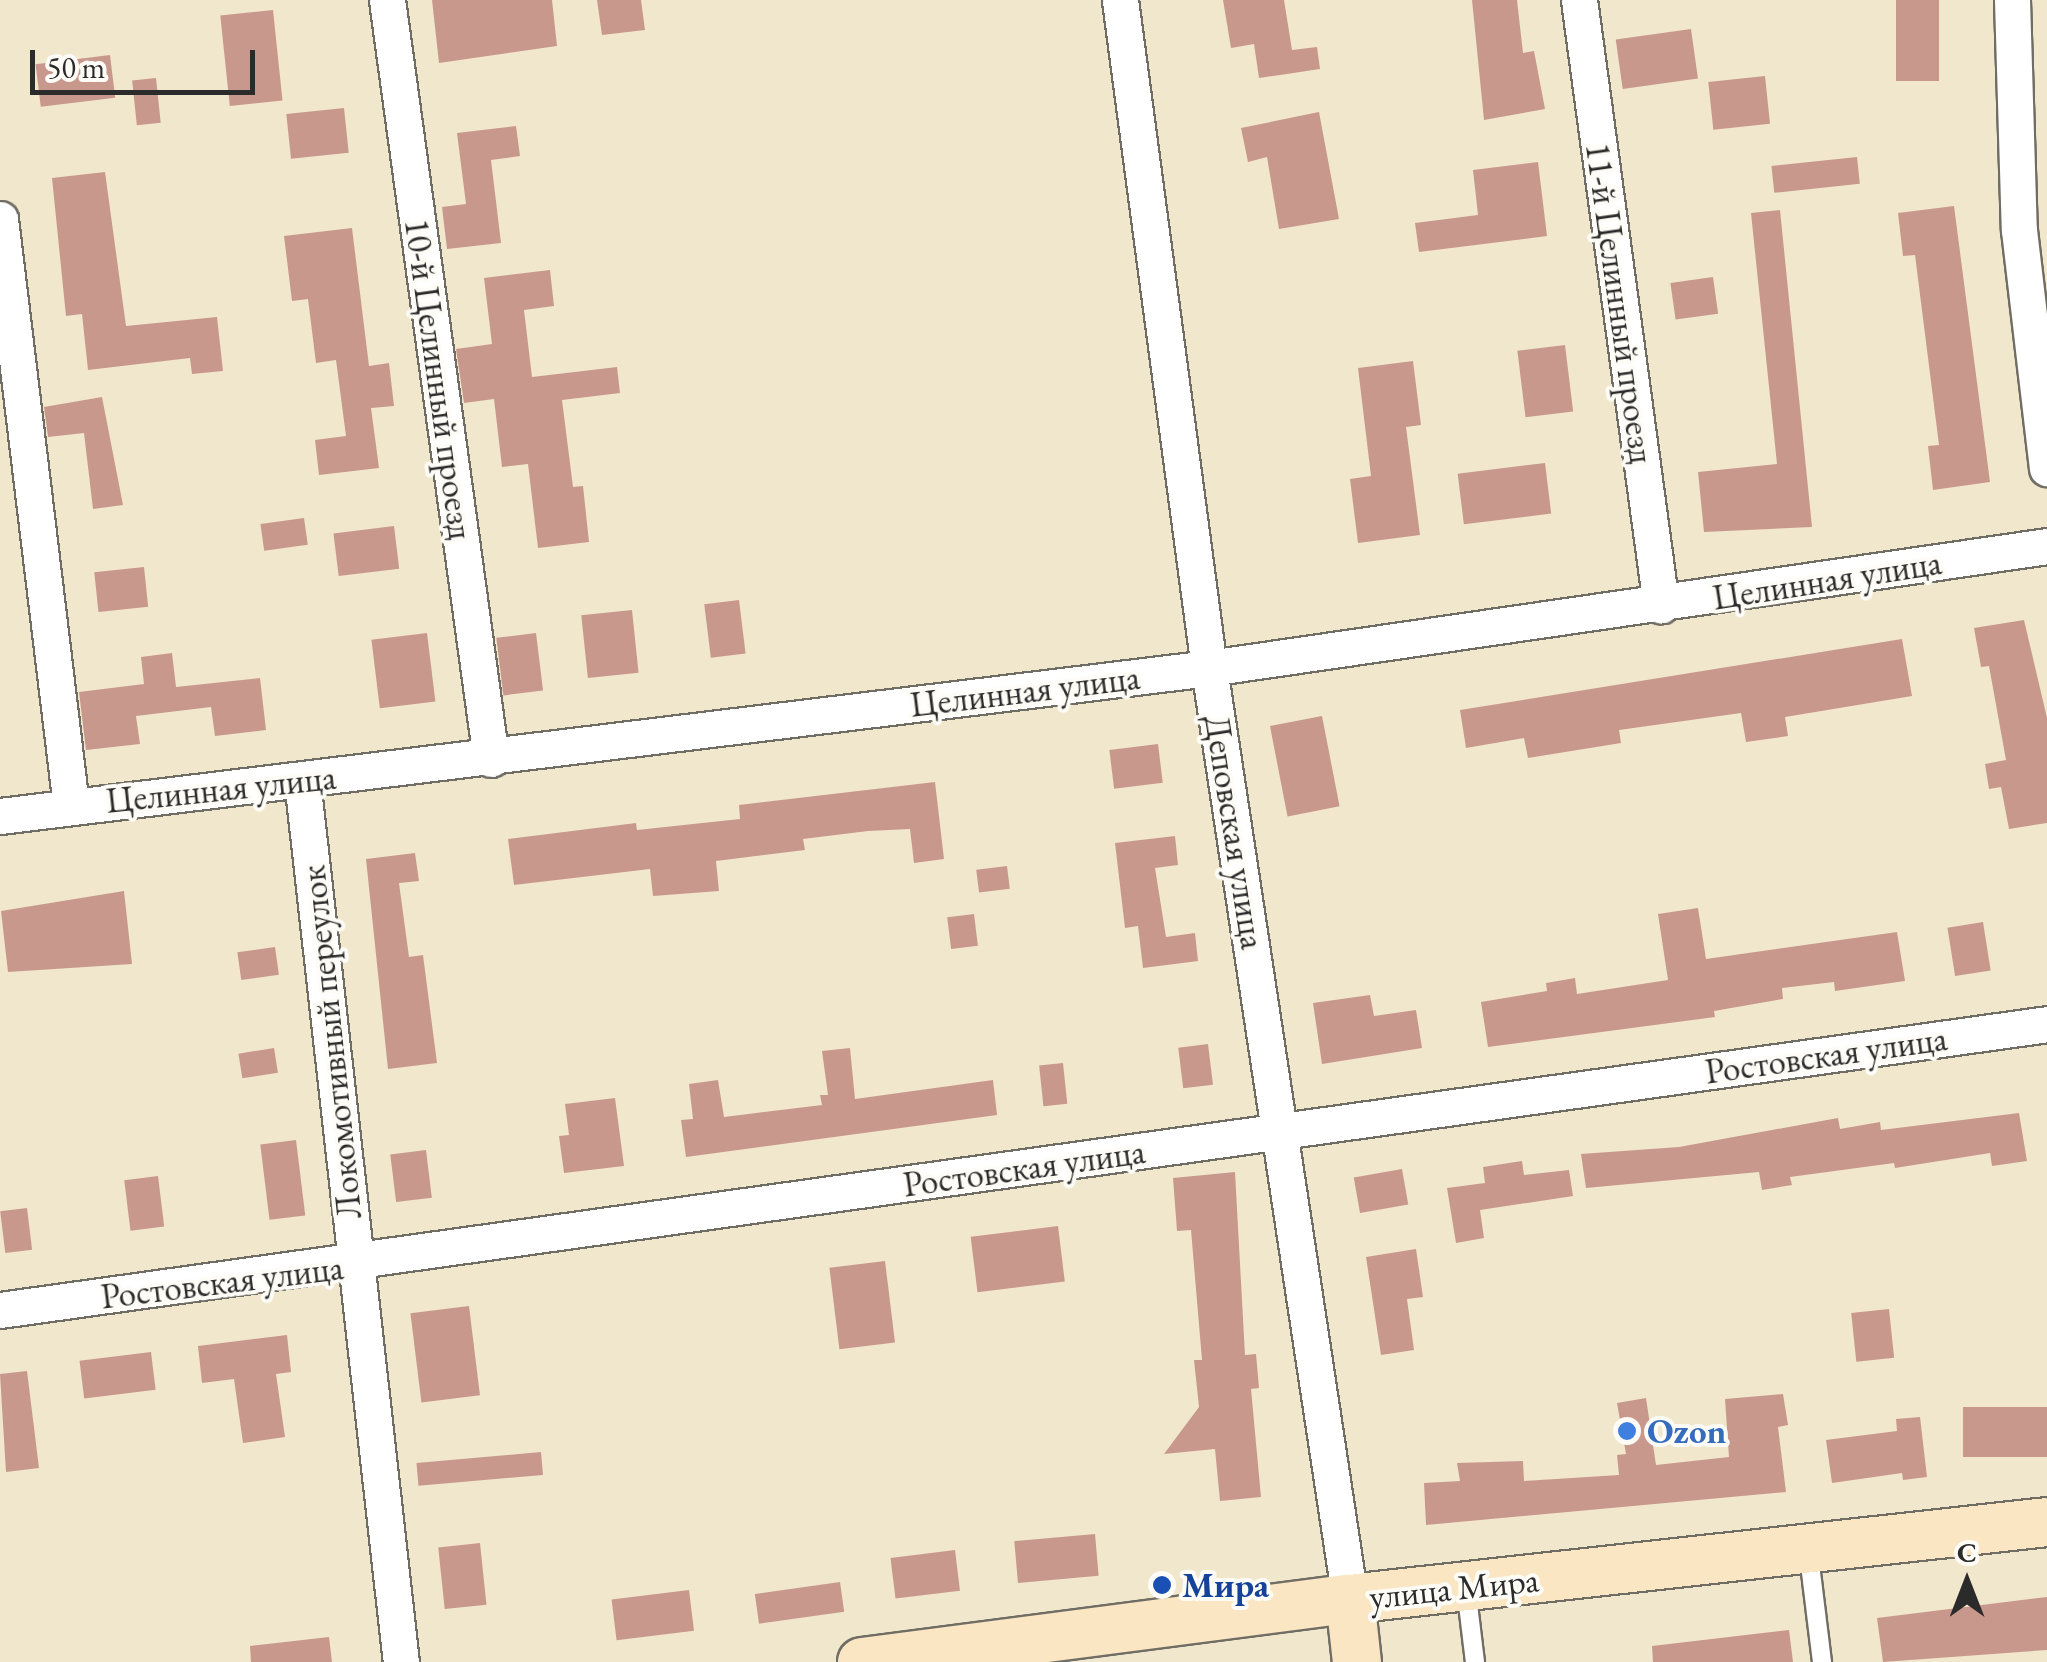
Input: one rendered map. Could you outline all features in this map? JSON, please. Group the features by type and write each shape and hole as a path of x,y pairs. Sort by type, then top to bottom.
{"main road":[{"name":"улица Мира","path":"862,1662 1350,1599 2047,1522"},
{"name":"Деповская улица","path":"1350,1599 1357,1662"}],"street":[{"name":"10-й Целинный проезд","path":"387,0 491,759"},
{"name":"Деповская улица","path":"1120,0 1208,668 1283,1131 1350,1599"},
{"name":"11-й Целинный проезд","path":"1579,0 1662,605"},
{"path":"2012,0 2033,228 2047,468"},
{"path":"0,219 71,806"},
{"name":"Целинная улица","path":"0,816 491,759 1208,668 2047,546"},
{"name":"Локомотивный переулок","path":"302,780 400,1662"},
{"name":"Ростовская улица","path":"0,1310 356,1264 2047,1024"}],"lane":[{"path":"1808,1547 1822,1662"},
{"path":"1466,1587 1475,1662"}],"building":[{"path":"432,0 552,0 557,46 439,63"},
{"path":"597,0 641,0 645,30 602,35"},
{"path":"1223,0 1284,0 1292,50 1317,47 1320,69 1259,78 1254,44 1231,48"},
{"path":"1472,0 1517,0 1523,53 1534,51 1545,109 1484,120"},
{"path":"1896,0 1939,0 1939,81 1896,81"},
{"path":"273,10 283,101 230,106 220,16"},
{"path":"1691,29 1698,79 1623,89 1616,40"},
{"path":"110,55 115,98 41,107 36,64"},
{"path":"1765,76 1770,124 1713,130 1708,82"},
{"path":"156,78 161,123 137,125 132,81"},
{"path":"344,108 349,153 291,159 286,114"},
{"path":"1319,112 1339,219 1279,229 1267,157 1248,162 1241,128"},
{"path":"516,126 520,156 491,160 501,243 447,249 442,207 466,204 457,133"},
{"path":"1857,157 1860,184 1774,193 1771,166"},
{"path":"1538,162 1547,236 1419,252 1415,223 1478,215 1473,170"},
{"path":"105,172 126,326 217,317 223,371 192,374 190,358 88,370 82,314 66,316 52,178"},
{"path":"1954,206 1990,482 1933,490 1928,446 1939,445 1915,255 1903,256 1898,213"},
{"path":"1780,210 1812,527 1704,532 1698,472 1777,464 1751,213"},
{"path":"352,228 369,366 389,363 394,406 371,408 379,468 319,475 315,440 346,436 336,360 316,363 308,299 292,301 284,236"},
{"path":"550,270 554,306 524,310 532,377 617,367 620,393 562,400 573,487 583,486 589,542 538,548 528,464 502,467 494,399 464,403 456,349 492,344 484,278"},
{"path":"1713,277 1718,314 1676,320 1670,283"},
{"path":"1565,345 1573,412 1526,417 1517,351"},
{"path":"1413,361 1421,425 1406,427 1420,535 1358,543 1350,479 1371,476 1358,368"},
{"path":"102,397 123,505 93,509 84,433 48,437 44,407"},
{"path":"1545,463 1551,514 1464,524 1458,474"},
{"path":"304,518 308,545 264,551 260,524"},
{"path":"394,526 399,569 339,576 333,533"},
{"path":"144,567 148,607 98,612 94,572"},
{"path":"739,600 746,654 711,658 704,604"},
{"path":"632,610 639,673 588,678 581,615"},
{"path":"2024,620 2047,718 2047,823 2009,829 2001,787 1989,789 1985,764 2006,760 1989,666 1981,667 1974,628"},
{"path":"427,633 435,701 380,708 371,640"},
{"path":"536,633 543,691 503,695 496,638"},
{"path":"1902,639 1912,696 1785,717 1788,736 1746,742 1741,713 1619,730 1621,743 1528,758 1524,738 1466,748 1460,710"},
{"path":"172,653 176,687 260,678 266,730 215,736 211,707 136,716 140,744 86,750 79,692 144,684 141,657"},
{"path":"1322,716 1340,806 1288,816 1270,726"},
{"path":"1158,744 1163,783 1114,789 1109,750"},
{"path":"935,782 944,859 914,863 910,829 868,831 803,839 805,850 716,861 719,891 653,896 650,869 514,885 508,839 636,823 637,830 740,819 739,805"},
{"path":"1175,836 1178,865 1155,868 1166,937 1195,933 1198,961 1143,968 1138,926 1125,928 1115,843"},
{"path":"415,853 419,881 399,883 409,957 423,955 437,1063 388,1069 366,859"},
{"path":"1007,866 1010,889 979,893 976,870"},
{"path":"124,891 132,964 8,972 1,911"},
{"path":"1698,908 1706,959 1897,932 1905,981 1835,991 1834,982 1782,988 1783,999 1714,1011 1715,1017 1488,1047 1481,1002 1547,991 1546,983 1575,978 1577,994 1668,980 1658,914"},
{"path":"974,914 978,946 951,949 947,917"},
{"path":"1983,922 1991,970 1955,976 1947,928"},
{"path":"275,947 279,975 241,980 237,952"},
{"path":"1370,995 1374,1016 1416,1010 1422,1048 1322,1064 1313,1003"},
{"path":"1208,1044 1213,1085 1183,1088 1178,1048"},
{"path":"274,1048 278,1073 242,1078 238,1054"},
{"path":"850,1048 855,1099 993,1080 997,1115 686,1157 681,1120 693,1119 689,1084 718,1080 724,1117 822,1105 820,1095 828,1095 822,1051"},
{"path":"1063,1063 1067,1104 1043,1106 1039,1066"},
{"path":"615,1098 624,1166 564,1173 559,1136 569,1135 565,1104"},
{"path":"2019,1113 2027,1161 1992,1166 1990,1153 1895,1168 1894,1163 1790,1177 1792,1185 1762,1190 1759,1172 1586,1188 1581,1154 1679,1147 1838,1118 1840,1129 1880,1122 1881,1130"},
{"path":"296,1140 305,1215 270,1220 260,1144"},
{"path":"426,1150 432,1198 396,1202 390,1154"},
{"path":"1522,1161 1524,1175 1569,1170 1573,1196 1480,1210 1484,1238 1456,1243 1447,1188 1485,1183 1483,1167"},
{"path":"1402,1169 1408,1204 1360,1213 1354,1178"},
{"path":"1235,1172 1245,1355 1256,1354 1259,1388 1251,1389 1261,1497 1220,1501 1215,1449 1164,1454 1199,1407 1194,1360 1202,1360 1191,1230 1177,1231 1173,1178"},
{"path":"158,1176 164,1227 130,1231 124,1180"},
{"path":"27,1208 32,1250 5,1253 0,1211"},
{"path":"1058,1226 1065,1282 977,1292 971,1237"},
{"path":"1416,1249 1423,1297 1407,1299 1414,1350 1381,1355 1366,1257"},
{"path":"885,1261 895,1342 839,1349 829,1268"},
{"path":"469,1306 480,1395 421,1403 410,1313"},
{"path":"1889,1309 1894,1358 1856,1362 1851,1313"},
{"path":"287,1335 291,1372 276,1374 285,1437 243,1443 234,1379 202,1383 198,1346"},
{"path":"151,1352 156,1390 84,1398 80,1361"},
{"path":"27,1371 39,1468 6,1472 0,1374"},
{"path":"1783,1394 1788,1425 1778,1427 1786,1492 1426,1525 1424,1483 1460,1481 1457,1463 1523,1461 1524,1481 1619,1475 1617,1455 1626,1454 1617,1403 1646,1398 1656,1465 1729,1457 1725,1399"},
{"path":"1963,1407 2047,1407 2047,1457 1963,1457"},
{"path":"1920,1417 1927,1477 1903,1480 1902,1473 1832,1483 1826,1440 1897,1431 1896,1419"},
{"path":"541,1452 543,1475 418,1486 416,1463"},
{"path":"1095,1534 1099,1576 1018,1583 1014,1541"},
{"path":"480,1543 486,1605 445,1609 438,1547"},
{"path":"955,1550 960,1591 895,1599 890,1558"},
{"path":"840,1582 844,1612 759,1624 755,1594"},
{"path":"689,1590 694,1631 617,1640 612,1600"},
{"path":"2047,1597 2047,1650 1883,1662 1877,1618"},
{"path":"1789,1630 1793,1662 1653,1662 1652,1646"},
{"path":"329,1637 332,1662 251,1662 250,1646"}],"place":[{"name":"Ozon","path":"1627,1431"},
{"name":"Мира","path":"1162,1585"}]}
